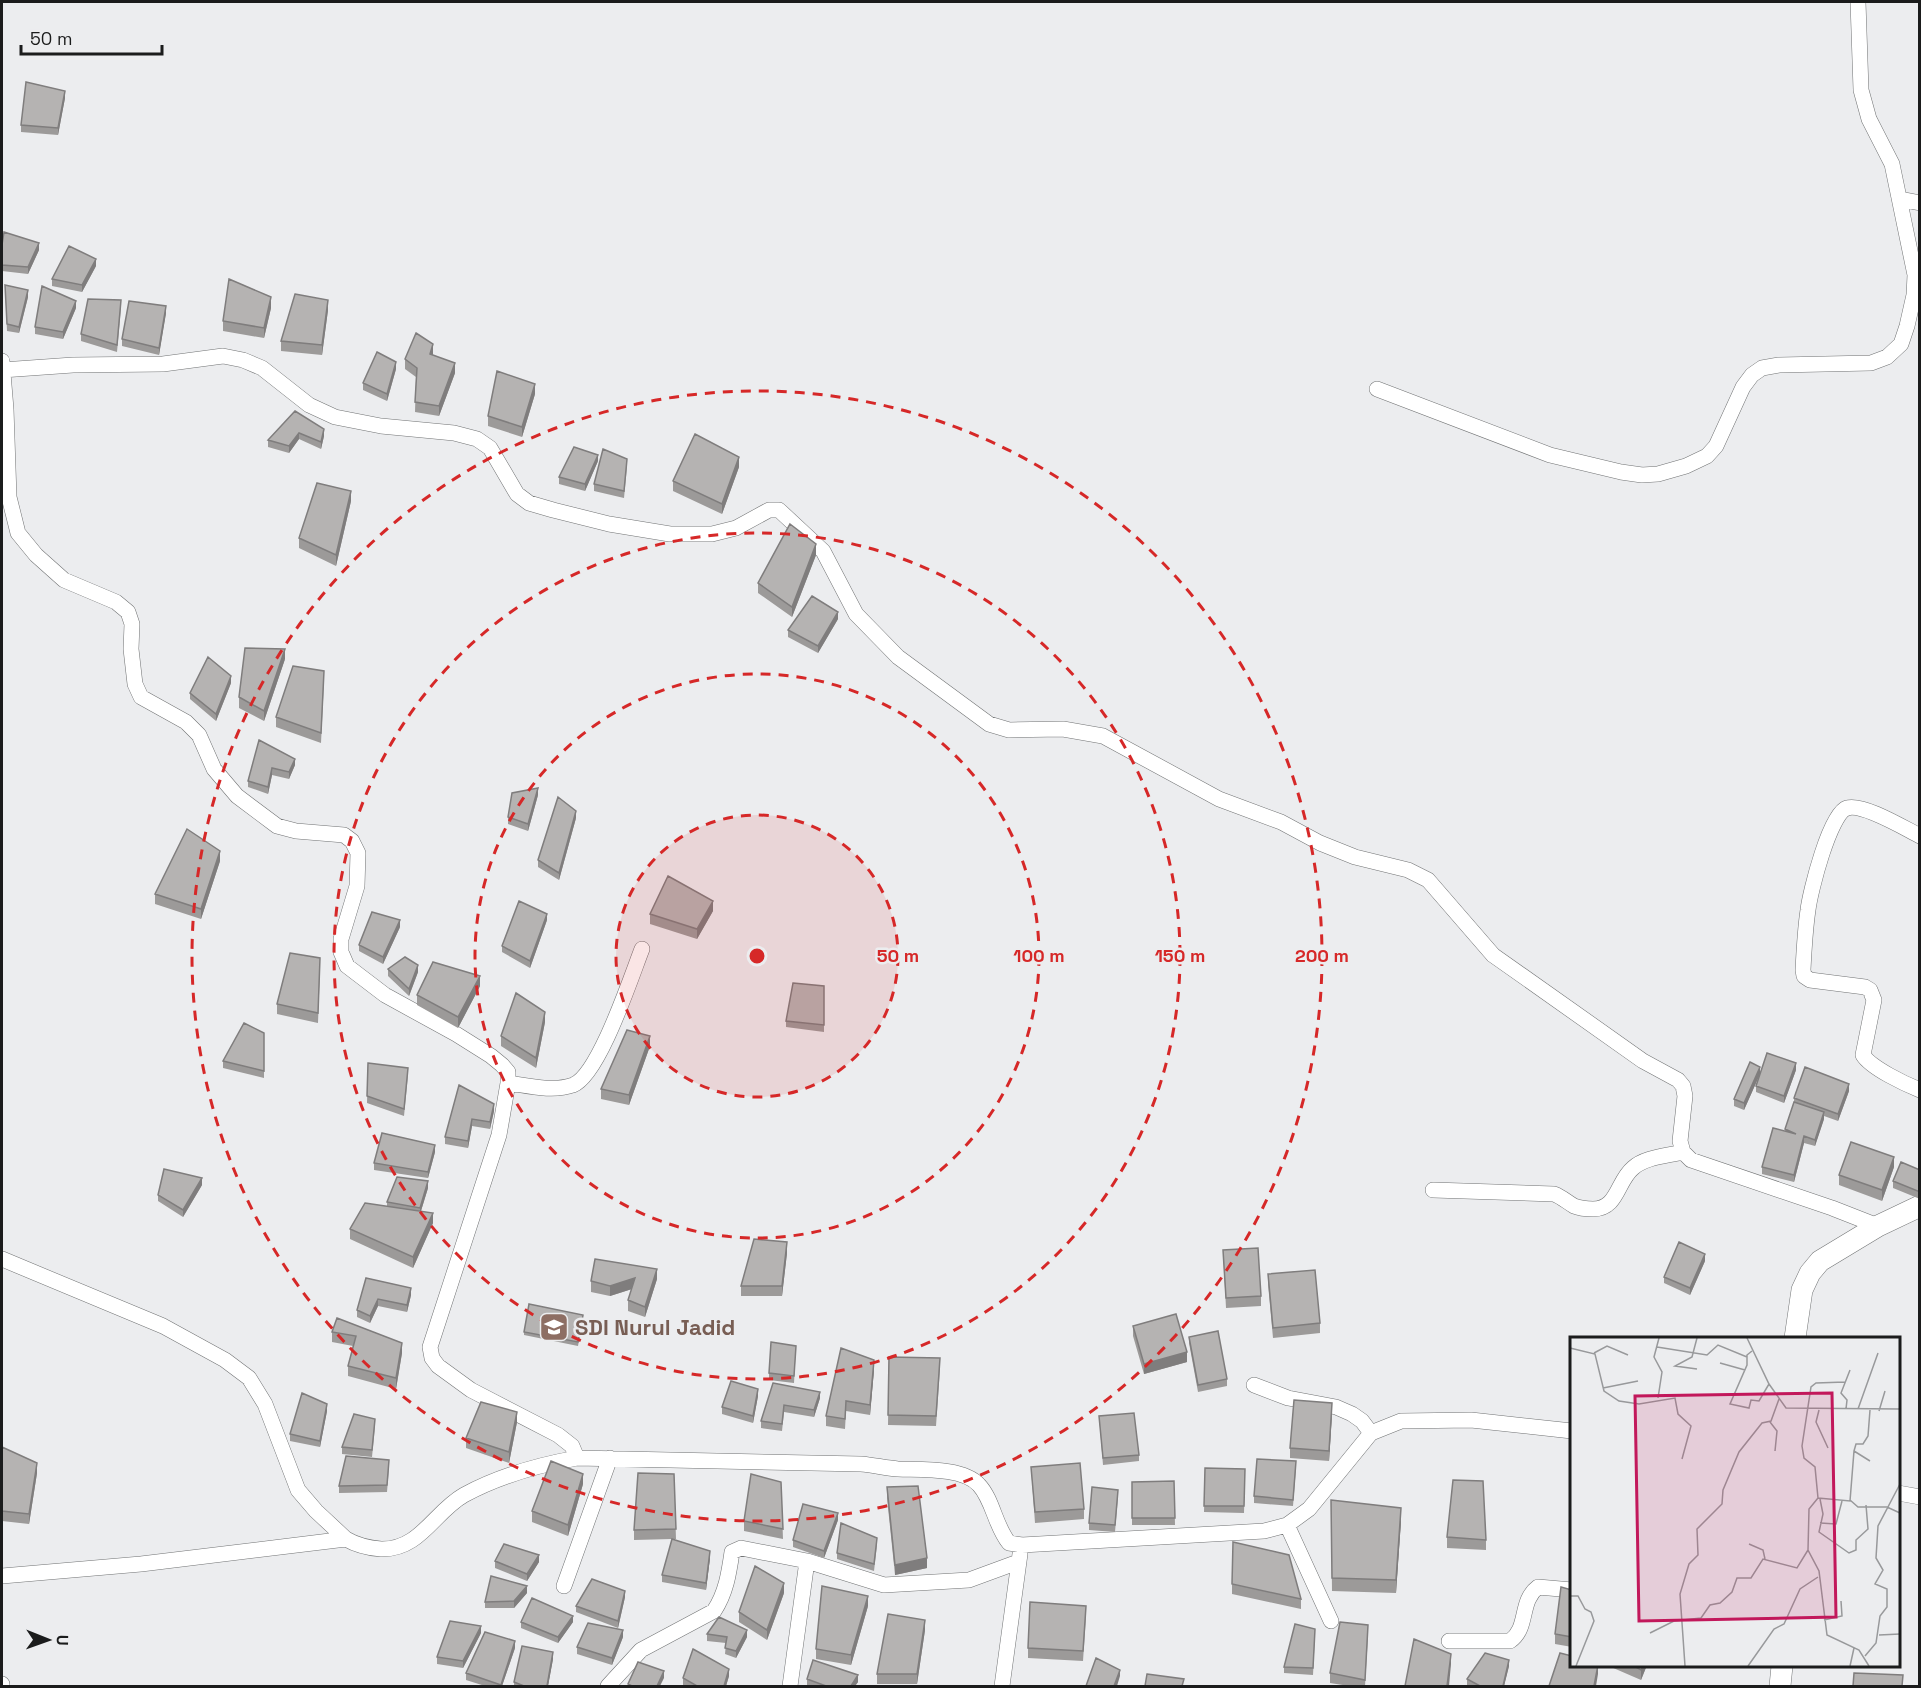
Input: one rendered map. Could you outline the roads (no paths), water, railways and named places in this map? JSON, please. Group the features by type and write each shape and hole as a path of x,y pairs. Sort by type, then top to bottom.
{"street":[{"path":"1377,389 1550,455 1621,472 1642,475 1659,474 1686,466 1707,456 1716,446 1743,387 1752,375 1762,368 1779,365 1870,363 1887,357 1901,344 1907,326 1917,274 1892,164 1869,119 1861,90 1857,28 1858,2"},
{"path":"1900,199 1920,203"},
{"path":"577,1458 572,1446 558,1435 471,1390 438,1366 432,1358 430,1347 499,1135 508,1072 491,1056 385,995 347,966 341,952 341,939 357,886 358,854 352,841 344,835 296,831 277,826 237,796 214,769 199,735 186,722 141,697 135,684 131,649 132,624 128,612 117,602 64,580 36,555 18,533 9,497 2,367 163,364 223,356 243,360 262,368 309,405 335,417 381,426 454,433 477,439 490,448 517,494 529,503 553,510 609,524 670,534 712,534 736,528 769,510 779,510 823,551 856,614 898,657 989,724 1009,730 1063,729 1103,735 1220,799 1281,822 1320,843 1355,856 1408,870 1428,880 1493,955 1643,1061 1678,1080 1683,1086 1685,1096 1680,1141 1683,1152 1690,1160 1878,1226"},
{"path":"1920,836 1866,810 1849,807 1842,810 1827,836 1808,908 1803,970 1804,976 1810,980 1865,987 1870,990 1874,1000 1863,1055 1866,1060 1884,1072 1920,1090"},
{"path":"508,1083 560,1087 575,1084 587,1074 606,1040 642,949"},
{"path":"1433,1190 1554,1194 1565,1198 1575,1206 1602,1209 1610,1204 1626,1176 1635,1166 1683,1152"},
{"path":"1795,1337 1802,1290 1810,1273 1820,1261 1878,1226 1920,1206"},
{"path":"2,1259 164,1326 225,1360 249,1378 266,1404 298,1490 316,1511 346,1539 361,1547 398,1548 414,1540 460,1497 484,1485 544,1464 577,1458 861,1464 897,1469 934,1468 971,1478 979,1485 1002,1535 1009,1543 1022,1545 1263,1531 1287,1525 1309,1509 1371,1433 1401,1421 1471,1420 1570,1431"},
{"path":"1254,1385 1288,1398 1336,1407 1362,1421 1371,1433"},
{"path":"564,1586 610,1458"},
{"path":"1900,1492 1920,1497"},
{"path":"1287,1525 1331,1621"},
{"path":"2,1576 141,1564 346,1539"},
{"path":"1002,1686 1022,1545"},
{"path":"608,1686 641,1650 714,1611 720,1602 729,1574 732,1552 741,1548 807,1561 884,1585 969,1580 1018,1562"},
{"path":"790,1686 807,1561"},
{"path":"1449,1641 1510,1641 1516,1636 1521,1626 1531,1592 1538,1587 1570,1590"},
{"path":"1780,1686 1782,1667"}],"place":[{"name":"SDI Nurul Jadid","path":"554,1327"}]}
